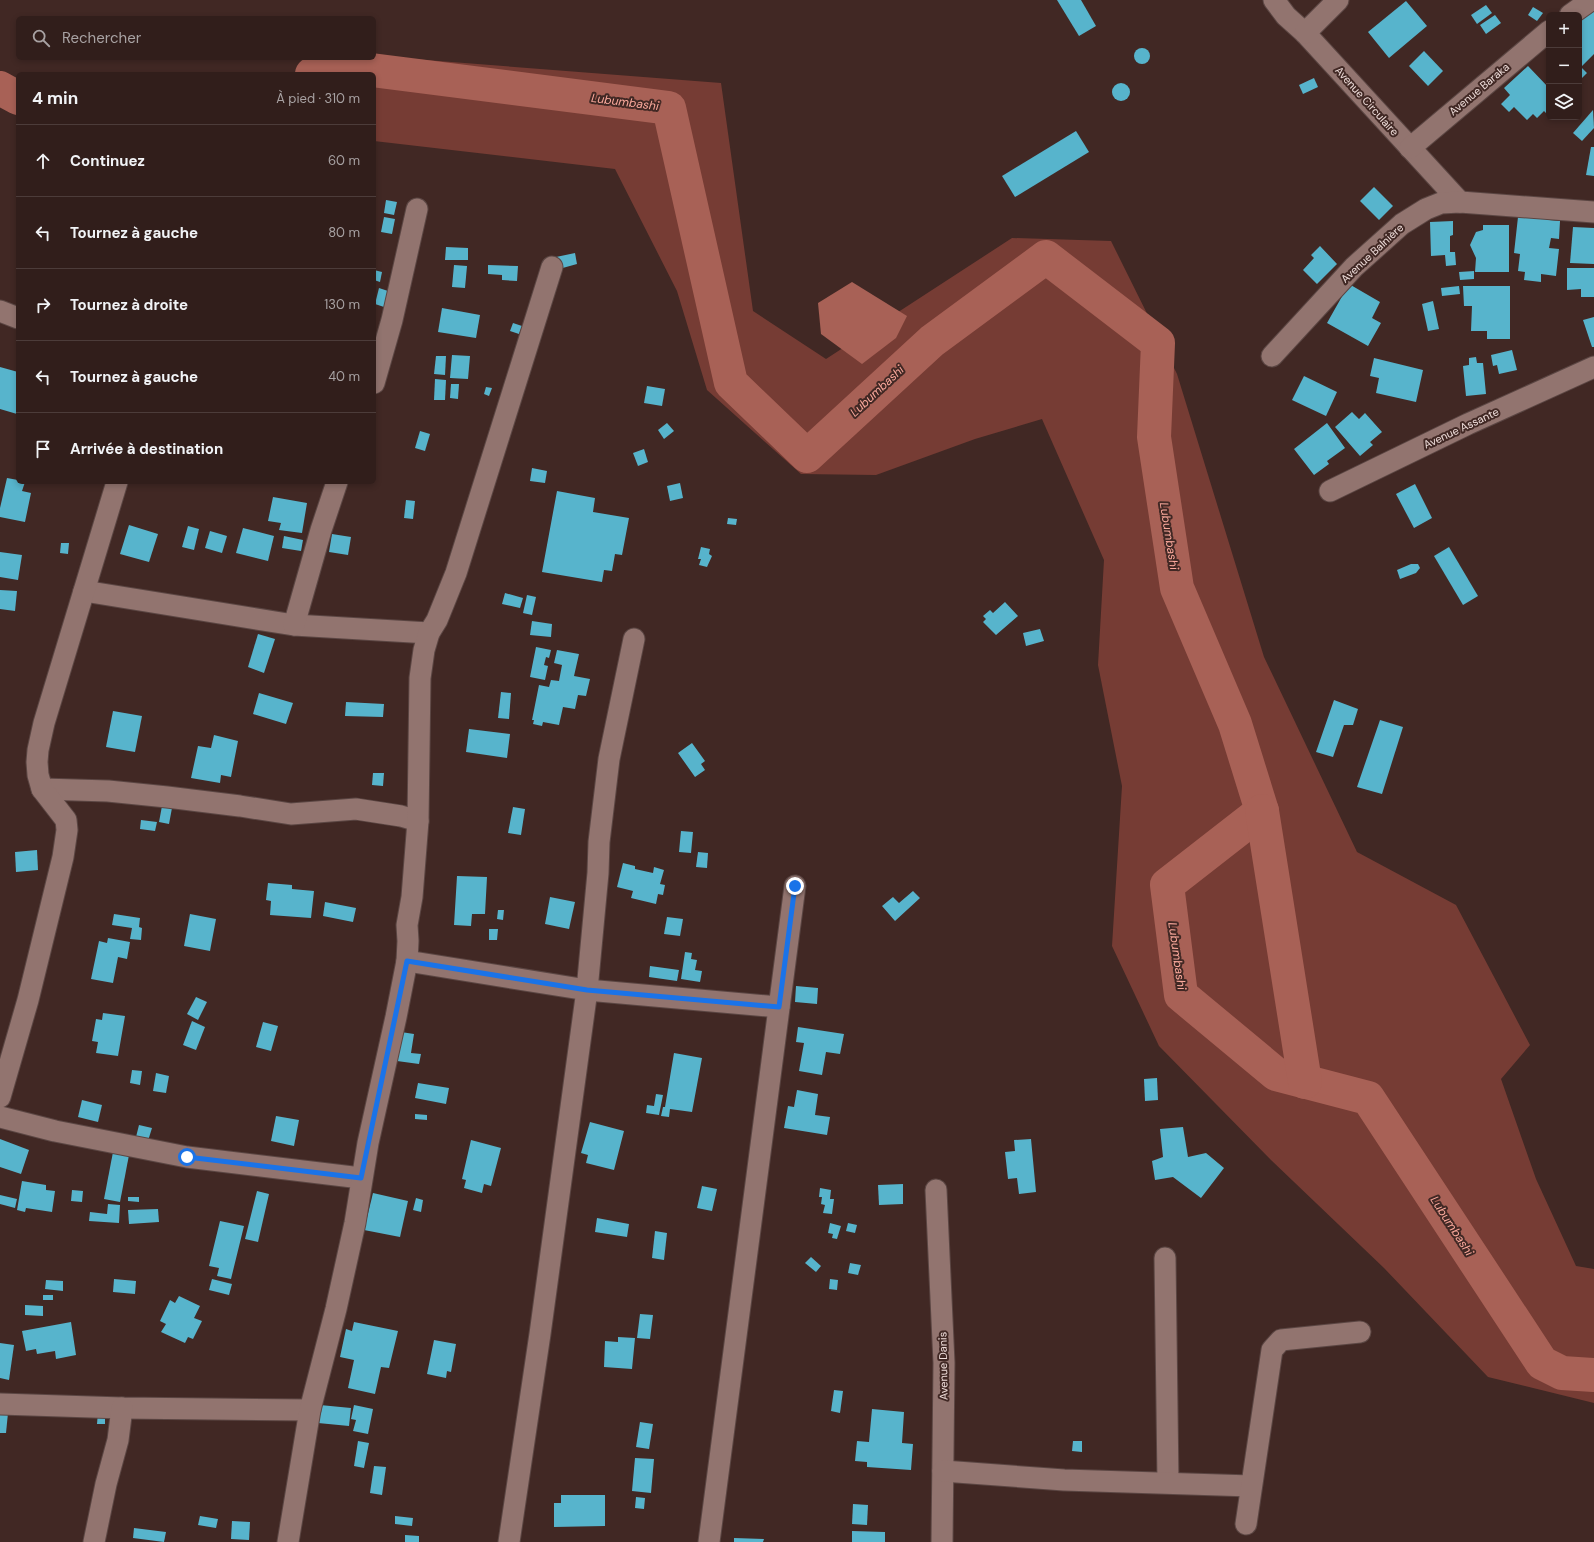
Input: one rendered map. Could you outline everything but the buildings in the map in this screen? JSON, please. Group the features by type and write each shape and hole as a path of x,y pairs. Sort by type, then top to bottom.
{"street":[{"name":"Avenue Circulaire","path":"1274,0 1286,16 1305,32 1460,202"},
{"path":"1305,32 1338,0"},
{"path":"1574,12 1591,0"},
{"name":"Avenue Baraka","path":"1410,148 1546,34"},
{"name":"Avenue Balnière","path":"1272,356 1354,267 1402,224 1426,209 1441,204 1460,202 1594,212"},
{"path":"376,376 392,320 417,209"},
{"path":"288,1542 310,1410 355,1223 361,1178 407,961 407,925 412,897 418,821 420,678 424,650 429,633 437,620 456,573 552,267"},
{"path":"0,311 16,317"},
{"name":"Avenue Assante","path":"1330,491 1468,424 1594,368"},
{"path":"0,1097 28,1000 66,844 66,820 42,789 38,775 37,762 40,740 116,484"},
{"path":"294,625 321,530 336,484"},
{"path":"84,591 294,625 429,633"},
{"path":"509,1542 541,1326 587,990 598,873 599,842 609,758 634,639"},
{"path":"42,789 108,791 240,806 291,814 356,809 401,816 418,821"},
{"path":"709,1542 795,886"},
{"path":"407,961 587,990 779,1007"},
{"path":"0,1117 55,1130 187,1157 361,1178"},
{"name":"Avenue Danis","path":"936,1190 944,1363 942,1542"},
{"path":"1165,1258 1168,1482"},
{"path":"1246,1524 1272,1350 1281,1340 1360,1332"},
{"path":"0,1404 122,1408 310,1410"},
{"path":"94,1542 106,1484 118,1440 122,1408"},
{"path":"943,1471 1064,1480 1168,1482 1251,1486"}],"shaded area":[{"path":"376,56 721,83 753,311 826,359 1012,238 1111,241 1177,374 1264,657 1357,852 1456,905 1530,1045 1501,1079 1536,1179 1576,1266 1594,1269 1594,1403 1488,1377 1384,1268 1271,1160 1159,1046 1112,946 1122,786 1098,665 1104,560 1042,419 975,439 876,475 801,474 707,390 677,291 615,169 376,141 376,72 296,72 303,60 376,60"},
{"path":"852,282 907,316 896,338 862,364 821,334 818,303"}],"waterway":[{"name":"Lubumbashi","path":"319,72 340,66 669,108 731,383 807,456 932,341 1046,257 1158,343 1154,437 1177,588 1235,724 1262,811 1167,885 1181,995 1276,1074 1368,1098 1542,1363 1562,1373 1594,1375"},
{"name":"Lubumbashi","path":"0,88 16,97"},
{"name":"Lubumbashi","path":"1262,811 1305,1082"}],"route":[{"path":"187,1157 361,1178 407,961 587,990 779,1007 795,886"}]}
